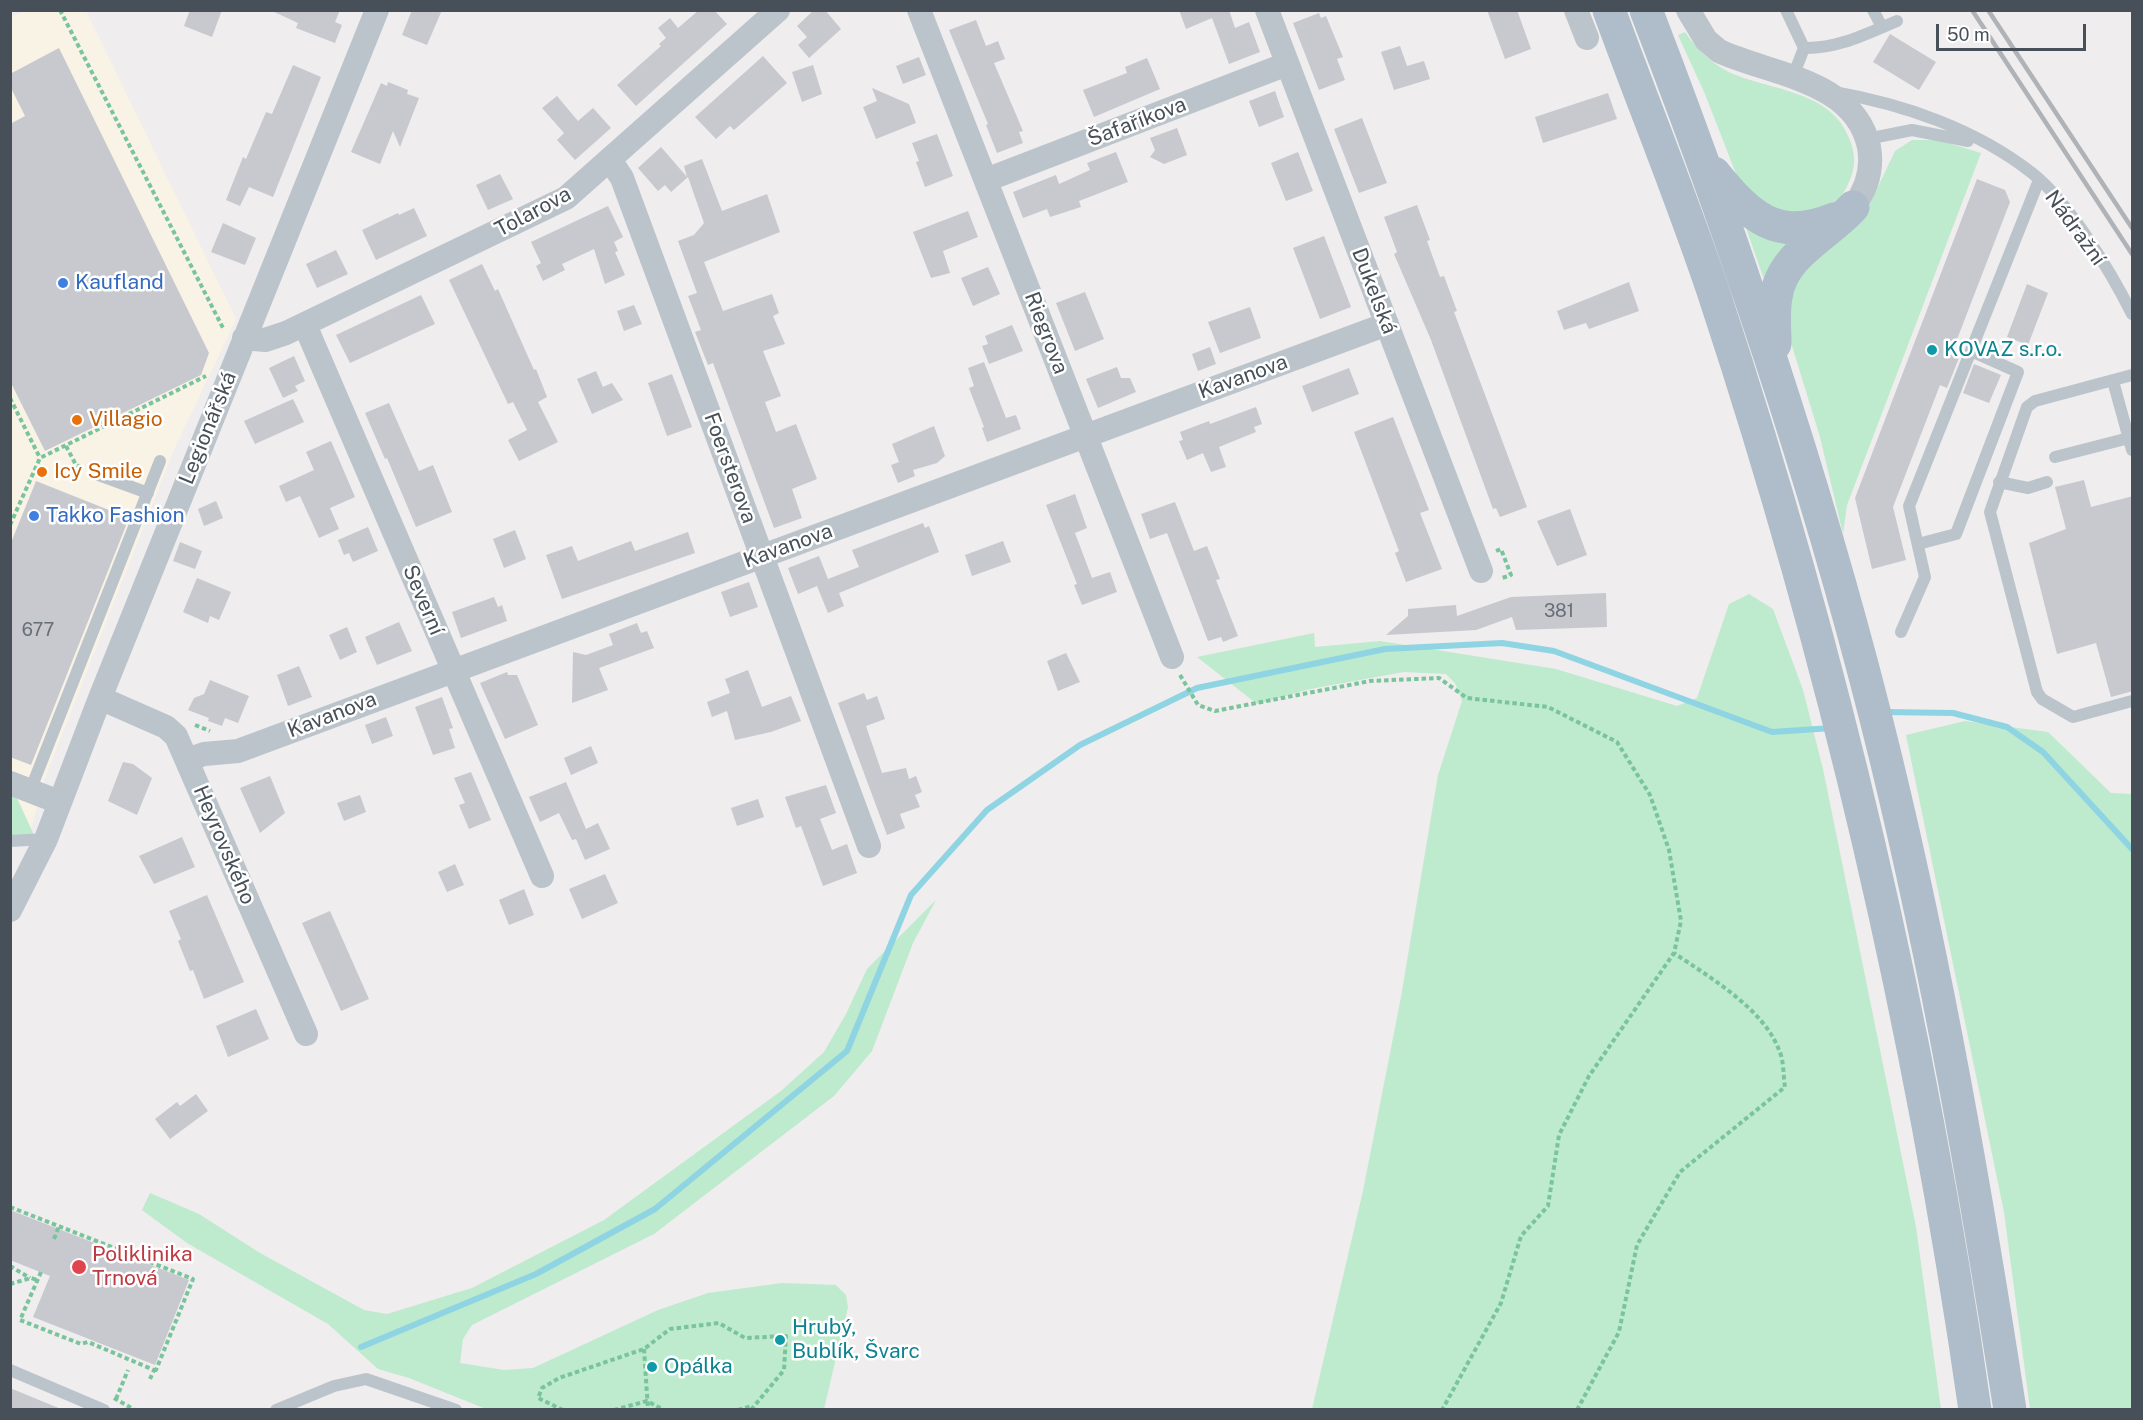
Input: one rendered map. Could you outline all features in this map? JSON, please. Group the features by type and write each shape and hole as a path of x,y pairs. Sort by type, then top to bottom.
{"main road":[{"path":"1609,10 1735,359 1830,681 1852,767 1932,1142 1975,1410"},
{"path":"1646,10 1702,160 1775,374 1886,758 1934,977 1967,1146 2010,1410"},
{"path":"1702,160 1742,206 1763,222 1774,226 1800,229 1811,227 1836,219 1853,207"},
{"path":"1775,374 1775,299 1781,279 1796,257 1838,224 1853,207"}],"street":[{"name":"Legionářská","path":"10,910 46,839 100,698 377,10"},
{"name":"Tolarova","path":"244,339 264,340 305,325 559,202 610,160 778,10"},
{"name":"Riegrova","path":"919,10 1172,657"},
{"name":"Dukelská","path":"1267,10 1481,571"},
{"path":"1576,10 1587,38"},
{"path":"1688,10 1706,40 1719,51 1824,90 1850,108 1867,139 1870,156 1868,178 1853,207"},
{"name":"Šafaříkova","path":"986,180 1287,64"},
{"name":"Foersterova","path":"610,160 622,178 869,846"},
{"name":"Kavanova","path":"187,760 204,754 238,751 1387,324"},
{"name":"Severní","path":"305,325 542,876"},
{"name":"Heyrovského","path":"100,698 170,729 176,736 306,1034"},
{"path":"20,787 59,802"}],"lane":[{"path":"1786,10 1804,48 1792,79"},
{"path":"1873,10 1882,27"},
{"path":"1804,48 1829,47 1896,21"},
{"path":"1824,90 1881,101 1941,122 2004,154"},
{"path":"1867,139 1899,131 1926,131 1977,143 2004,154"},
{"name":"Nádražní","path":"2004,154 2039,180 2057,198 2078,226 2133,314"},
{"path":"1901,632 1926,577 1909,506 2039,180"},
{"path":"1918,544 1956,534 2018,372 1971,351"},
{"path":"2133,375 2032,402 2022,418 1990,512 2037,692 2042,699 2073,717 2133,701"},
{"path":"2055,457 2131,444 2113,381"},
{"path":"20,787 148,494 160,461"},
{"path":"96,474 148,494"},
{"path":"1999,482 2028,488 2047,482"},
{"path":"10,841 46,839"},
{"path":"10,1370 104,1410"},
{"path":"276,1410 334,1386 366,1379 456,1410"}],"path":[{"path":"60,10 218,322 223,329 244,339"},
{"path":"10,525 40,458 207,376"},
{"path":"10,398 40,458"},
{"path":"66,446 76,465 96,474"},
{"path":"1182,680 1197,703 1215,711 1370,681 1439,678 1467,698 1548,707 1617,742 1650,795 1669,849 1681,921 1674,953 1589,1076 1559,1135 1548,1206 1521,1236 1501,1303 1442,1410"},
{"path":"1577,1410 1619,1332 1637,1245 1680,1172 1785,1087 1780,1050 1755,1014 1722,985 1674,953"},
{"path":"10,1207 193,1279 156,1370 150,1379"},
{"path":"54,1239 59,1226"},
{"path":"10,1266 37,1280"},
{"path":"40,1272 20,1320 81,1344 88,1342 154,1370"},
{"path":"10,1284 31,1278"},
{"path":"563,1410 552,1407 538,1398 542,1388 559,1378 644,1349 670,1329 719,1323 745,1338 786,1335 784,1370 751,1408 738,1410"},
{"path":"644,1349 648,1410"},
{"path":"116,1399 128,1370"},
{"path":"614,1410 647,1401 664,1410"}],"shaded area":[{"path":"24,11 86,11 236,319 173,452 45,778 31,829 16,796 11,794 11,18"}],"green space":[{"path":"1685,32 1703,53 1725,70 1812,100 1827,109 1840,122 1851,142 1854,156 1852,174 1841,196 1818,211 1785,218 1740,184 1705,94 1678,35"},
{"path":"1912,140 1938,140 1981,153 1847,505 1843,534 1820,437 1789,336 1788,282 1866,212 1895,151"},
{"path":"1744,222 1802,239 1768,291"},
{"path":"1749,594 1773,609 1803,690 1823,769 1916,1227 1941,1409 1312,1409 1363,1191 1401,997 1438,775 1462,701 1455,683 1446,674 1404,672 1310,689 1257,704 1197,657 1314,633 1315,647 1380,641 1556,669 1677,706 1697,698 1729,604"},
{"path":"1965,721 2048,732 2111,793 2132,794 2132,1409 2030,1409 2004,1212 1906,735"},
{"path":"11,794 16,796 34,835 11,837"},
{"path":"936,900 913,943 872,1051 834,1096 654,1234 472,1325 463,1339 460,1363 504,1370 533,1368 658,1310 708,1293 782,1283 836,1285 846,1295 848,1307 824,1409 486,1409 409,1378 378,1369 328,1324 187,1243 142,1210 150,1193 199,1214 260,1253 364,1310 387,1314 472,1288 604,1220 781,1091 824,1052 846,1014 867,969"}],"building":[{"path":"190,10 222,10 212,37 184,26"},
{"path":"270,10 340,10 335,22 342,25 335,43 296,28 298,23"},
{"path":"412,10 442,10 427,45 402,35"},
{"path":"699,10 714,10 727,24 636,106 617,85 661,46 659,44 666,38 658,28 670,18 678,28"},
{"path":"814,10 825,10 841,29 809,58 798,45 807,37 797,26"},
{"path":"1179,10 1229,10 1235,28 1249,22 1260,52 1229,64 1212,18 1186,29"},
{"path":"1487,10 1517,10 1531,49 1505,59"},
{"path":"1319,13 1321,18 1326,16 1343,57 1337,59 1345,80 1319,90 1293,23"},
{"path":"976,20 986,46 998,41 1005,59 994,63 1023,131 1019,132 1023,143 997,153 986,125 988,124 949,30"},
{"path":"1890,34 1936,62 1919,90 1873,62"},
{"path":"1400,46 1407,66 1424,61 1430,79 1394,90 1381,52"},
{"path":"59,48 209,353 201,375 45,451 10,381 10,124 25,116 10,86 10,74"},
{"path":"763,56 787,83 734,130 730,126 716,139 695,117"},
{"path":"919,57 926,75 903,84 896,66"},
{"path":"1147,58 1160,89 1094,117 1083,90 1127,73 1125,67"},
{"path":"293,65 321,77 273,197 249,187 240,206 226,200 243,157 246,159 266,112 272,114"},
{"path":"813,65 822,94 802,102 792,72"},
{"path":"388,82 408,90 407,94 419,98 400,147 393,131 380,164 351,152 381,83 387,86"},
{"path":"872,88 909,104 916,123 876,139 863,107 877,101"},
{"path":"1275,91 1284,117 1259,127 1249,101"},
{"path":"1608,93 1617,119 1543,143 1535,117"},
{"path":"557,96 578,121 593,108 611,128 575,160 557,140 564,133 542,108"},
{"path":"1362,118 1387,183 1359,193 1334,129"},
{"path":"1177,128 1187,155 1164,164 1150,157 1155,150 1150,138"},
{"path":"937,134 953,176 925,187 912,143"},
{"path":"661,147 687,177 684,166 702,159 722,211 767,194 780,232 704,262 723,311 772,294 779,313 773,316 785,344 763,351 781,396 765,402 776,432 796,424 817,479 792,489 802,518 774,528 713,363 708,365 695,332 701,330 688,296 697,293 678,241 694,235 704,223 688,177 671,192 665,185 658,191 638,168"},
{"path":"1116,152 1128,182 1079,201 1081,207 1050,217 1047,209 1023,218 1013,192 1056,175 1059,184 1090,170 1087,163"},
{"path":"1298,152 1313,191 1286,201 1271,163"},
{"path":"500,174 513,199 488,210 476,185"},
{"name":"KOVAZ s.r.o.","path":"1977,179 2005,190 2010,202 1951,355 1959,358 1947,388 1940,385 1893,507 1906,560 1872,569 1855,498"},
{"path":"1417,205 1440,277 1444,276 1457,311 1454,312 1527,507 1500,517 1496,508 1493,509 1431,340 1394,254 1397,252 1384,217"},
{"path":"608,206 623,237 614,242 618,251 615,252 625,275 605,284 594,249 562,264 565,270 543,281 536,266 541,263 531,242"},
{"path":"414,208 427,236 376,260 362,230"},
{"path":"968,211 978,237 943,251 950,273 931,278 913,232"},
{"path":"223,223 256,238 245,265 211,252"},
{"path":"1324,236 1351,307 1320,319 1293,248"},
{"path":"336,250 348,274 317,288 306,264"},
{"path":"482,264 495,291 498,289 534,370 536,369 547,397 538,402 558,442 519,461 508,440 527,430 513,402 508,404 449,280"},
{"path":"988,267 1000,294 973,306 961,278"},
{"path":"1629,282 1639,311 1589,329 1586,323 1564,330 1557,311"},
{"path":"2027,284 2048,293 2028,345 2007,337"},
{"path":"1085,292 1104,339 1075,351 1056,303"},
{"path":"421,295 435,324 350,363 336,335"},
{"path":"634,305 642,324 624,331 617,311"},
{"path":"1250,307 1261,338 1220,353 1208,322"},
{"path":"1012,325 1023,351 989,364 982,346 988,344 985,336"},
{"path":"1210,347 1216,364 1198,371 1192,354"},
{"path":"294,356 305,381 295,386 298,391 283,398 269,368"},
{"path":"984,362 1006,418 1016,415 1021,429 987,442 982,428 984,427 969,388 974,386 968,368"},
{"path":"1974,364 2001,375 1989,403 1963,393"},
{"path":"1117,367 1121,378 1130,378 1136,392 1098,408 1086,379"},
{"path":"1349,368 1359,394 1312,412 1302,386"},
{"path":"596,371 603,387 612,383 623,400 592,414 577,379"},
{"path":"672,374 692,427 667,436 648,383"},
{"path":"293,399 304,422 255,444 244,421"},
{"path":"389,403 419,471 433,465 452,512 416,527 365,413"},
{"path":"1256,407 1262,424 1254,427 1256,432 1219,447 1226,467 1211,472 1203,453 1187,460 1179,441 1183,440 1180,432"},
{"path":"1393,417 1429,510 1420,513 1442,569 1406,582 1395,553 1399,551 1354,432"},
{"path":"934,426 945,456 937,463 913,470 915,476 898,483 891,465 899,462 892,444"},
{"path":"331,441 355,497 330,508 339,529 319,538 300,496 286,502 279,486 314,470 306,452"},
{"path":"2084,480 2091,507 2133,496 2133,691 2111,697 2096,643 2057,654 2029,543 2066,529 2055,487"},
{"path":"36,481 129,518 31,765 10,757 10,545"},
{"path":"1075,494 1087,528 1075,533 1092,578 1110,572 1117,592 1082,605 1074,585 1077,584 1046,505"},
{"path":"216,501 223,518 204,526 198,509"},
{"path":"1175,502 1194,551 1207,546 1220,579 1216,580 1238,636 1223,642 1221,637 1208,641 1167,533 1150,539 1141,514"},
{"path":"1570,509 1587,555 1557,566 1537,521"},
{"path":"923,523 925,528 929,526 939,552 839,593 844,606 828,613 817,586 798,594 788,568 819,556 828,579 859,567 852,550"},
{"path":"368,527 378,551 353,562 349,553 344,555 338,540"},
{"path":"515,530 526,559 504,568 493,539"},
{"path":"688,532 695,553 562,599 546,555 572,546 578,561 631,541 635,551"},
{"path":"1003,541 1011,562 972,576 965,555"},
{"path":"180,542 202,551 195,569 173,561"},
{"path":"197,578 231,592 219,620 210,616 208,623 183,612"},
{"path":"749,582 758,607 730,617 721,592"},
{"path":"1606,593 1607,627 1516,630 1512,617 1476,630 1386,635 1408,616 1408,609 1456,605 1457,616 1511,597"},
{"path":"494,597 498,607 502,605 507,621 461,638 452,612"},
{"path":"399,622 412,651 377,665 365,637"},
{"path":"637,623 641,633 647,631 654,648 599,668 608,690 572,703 573,652 586,655 613,645 609,634"},
{"path":"347,627 357,652 340,660 329,635"},
{"path":"1066,653 1080,682 1058,691 1047,661"},
{"path":"299,666 312,697 288,706 277,675"},
{"path":"748,670 762,707 791,696 801,721 771,732 735,740 727,711 712,717 707,702 730,693 725,679"},
{"path":"507,672 508,675 517,675 538,725 505,739 480,683"},
{"path":"210,680 249,696 238,723 225,718 222,726 188,710 194,698 204,694"},
{"path":"864,693 867,700 877,696 885,719 866,726 882,773 906,768 909,779 916,776 922,792 915,795 920,807 900,814 905,828 887,835 838,703"},
{"path":"442,697 453,728 449,729 455,748 433,755 415,707"},
{"path":"386,717 393,736 372,744 365,725"},
{"path":"591,746 598,763 571,775 564,758"},
{"path":"123,762 133,764 152,778 137,815 108,801"},
{"path":"471,772 491,820 469,829 459,805 465,803 454,778"},
{"path":"270,776 285,813 260,833 240,788"},
{"path":"566,782 586,829 598,823 610,849 585,860 576,839 572,840 559,813 540,822 529,797"},
{"path":"826,785 836,813 820,819 832,850 847,844 857,873 823,886 801,826 796,828 785,797"},
{"path":"360,795 366,812 344,821 337,803"},
{"path":"758,799 764,817 737,826 731,808"},
{"path":"182,837 195,867 154,884 139,856"},
{"path":"455,864 464,885 447,892 438,872"},
{"path":"605,874 618,903 582,919 569,889"},
{"path":"524,889 534,915 509,925 499,900"},
{"path":"207,895 244,982 204,999 193,970 190,971 178,941 181,939 169,911"},
{"path":"330,911 369,999 341,1011 302,923"},
{"path":"256,1009 269,1039 228,1057 216,1026"},
{"path":"196,1094 208,1111 170,1139 155,1119 177,1102 180,1106"},
{"path":"10,1210 189,1280 155,1365 33,1317 50,1276 10,1260"},
{"path":"10,1388 61,1409 61,1410 10,1410"}],"waterway":[{"path":"361,1347 536,1274 655,1209 847,1051 911,895 987,810 1080,745 1197,688 1385,649 1502,643 1554,651 1772,732 1832,728"},
{"path":"1884,712 1953,713 2007,727 2043,752 2132,849"}],"railway":[{"path":"1972,10 2132,254"},
{"path":"1988,10 2132,228"}],"place":[{"name":"Kaufland","path":"63,283"},
{"name":"KOVAZ s.r.o.","path":"1932,350"},
{"name":"Villagio","path":"77,420"},
{"name":"Icy Smile","path":"42,472"},
{"name":"Takko Fashion","path":"34,516"},
{"name":"Poliklinika Trnová","path":"79,1267"},
{"name":"Hrubý, Bublík, Švarc","path":"780,1340"},
{"name":"Opálka","path":"652,1367"}]}
